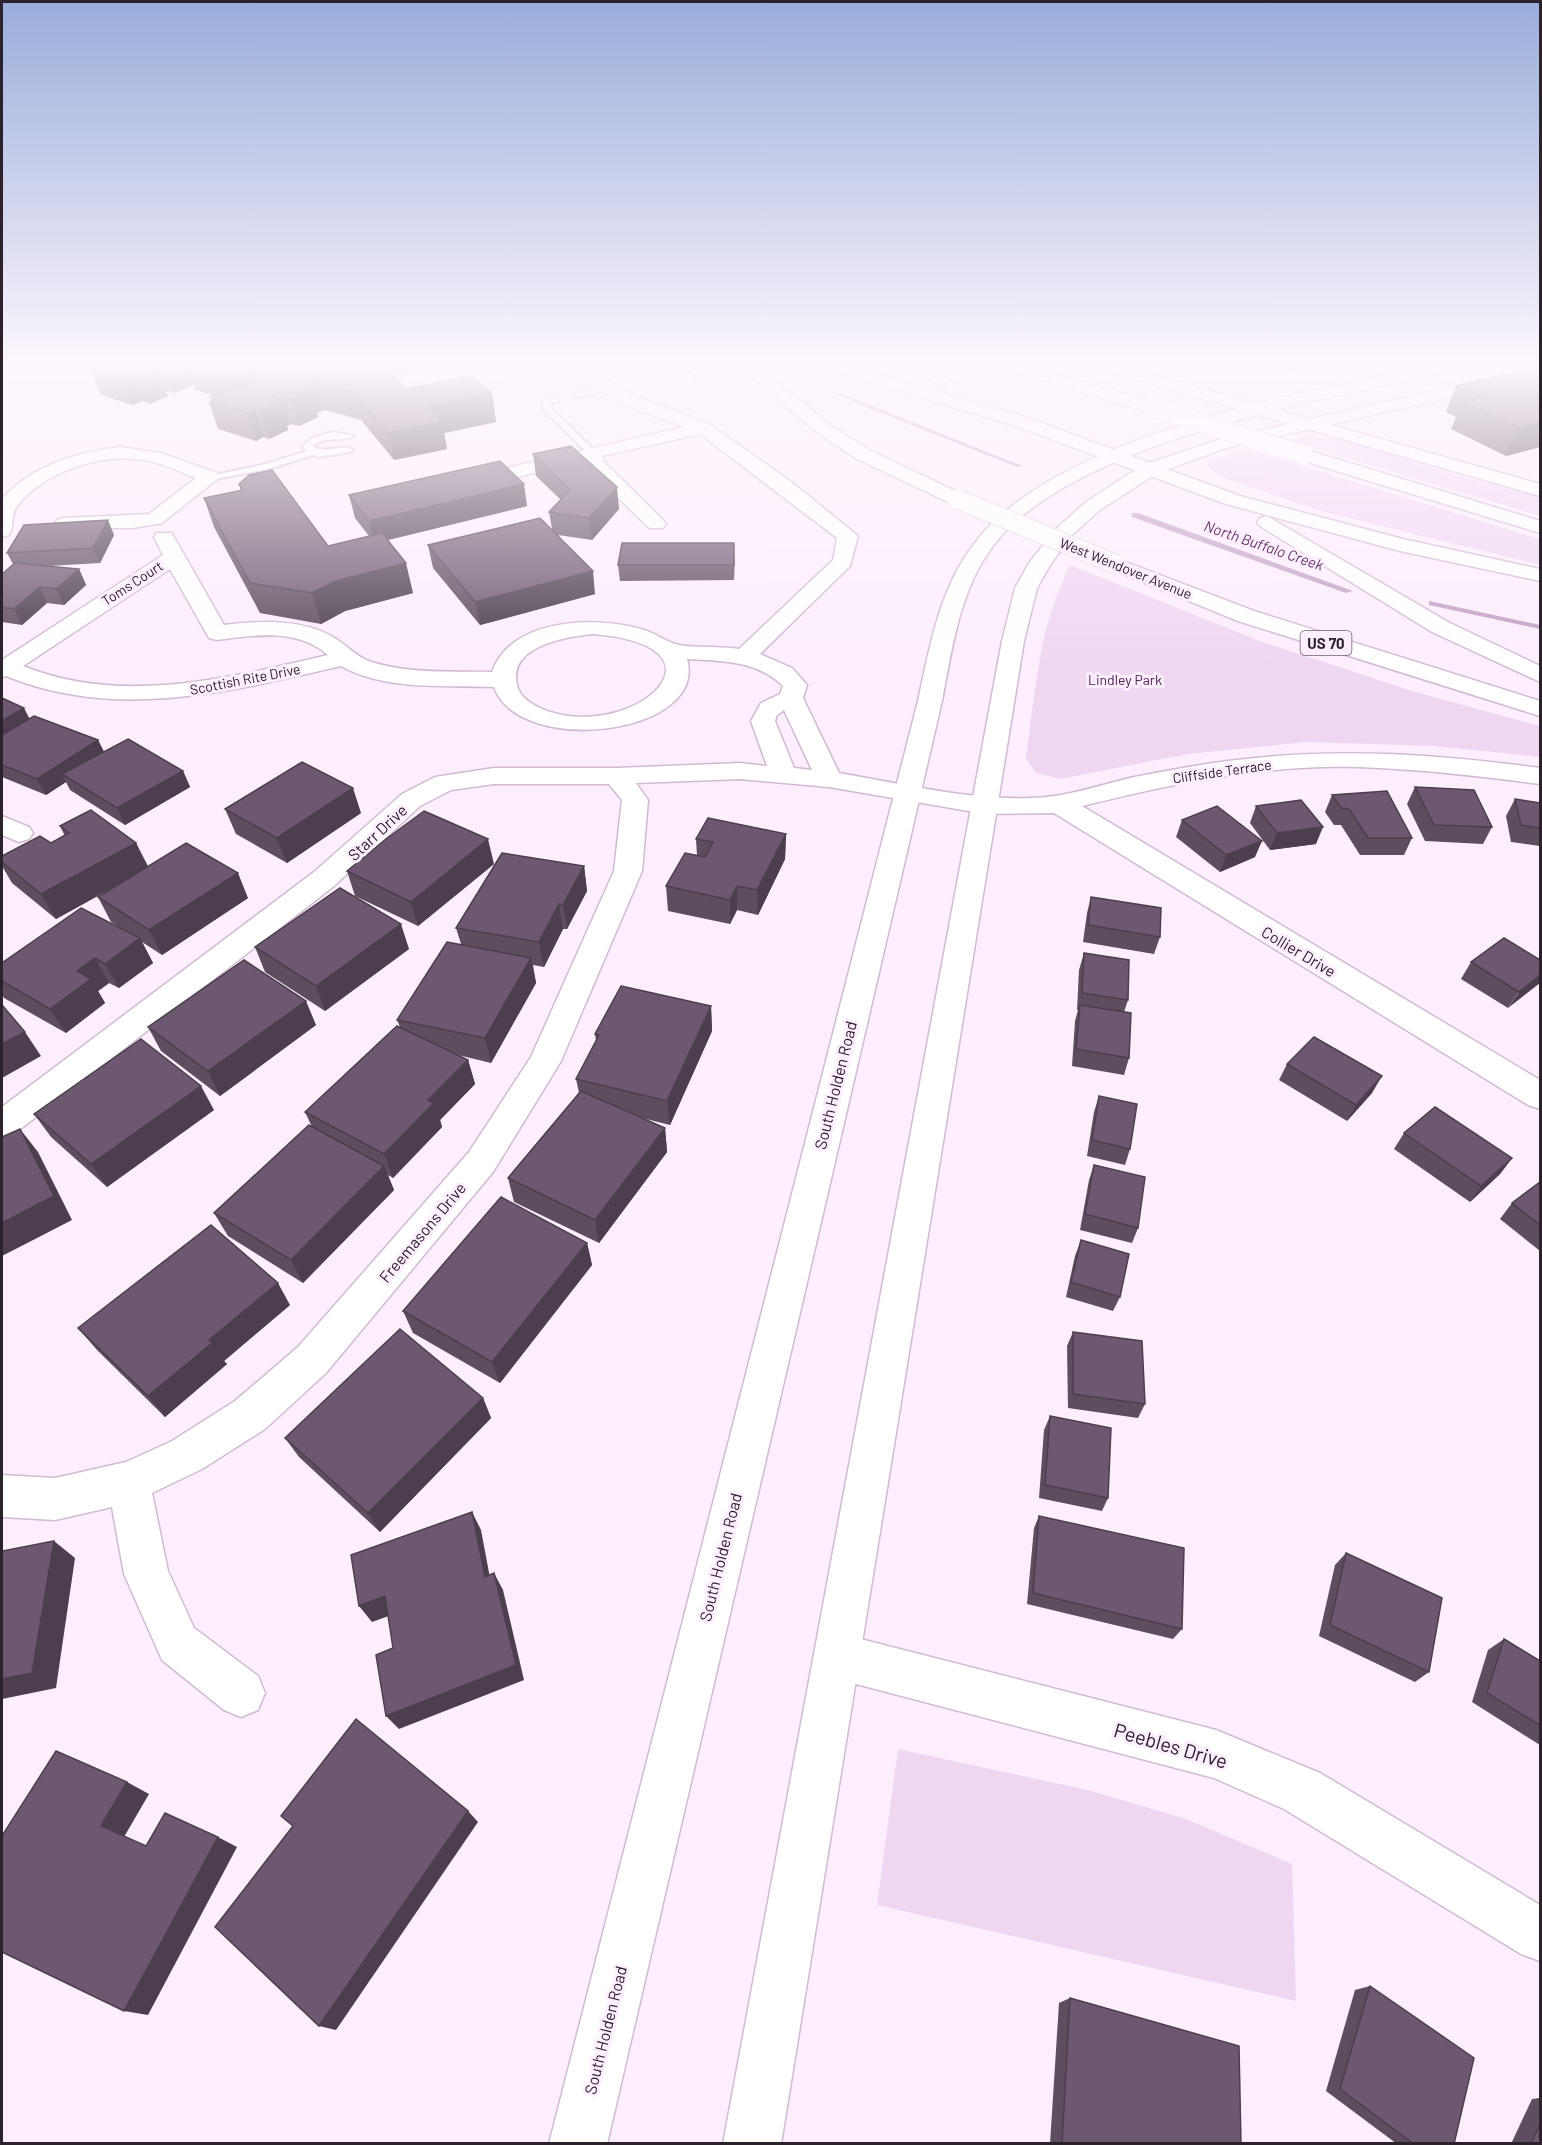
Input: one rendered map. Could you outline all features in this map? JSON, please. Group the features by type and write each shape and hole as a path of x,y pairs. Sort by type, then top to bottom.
{"main road":[{"path":"11,530 3,513 19,492 50,474 76,463"},
{"path":"168,463 210,477"},
{"path":"510,473 551,463"},
{"path":"595,463 656,524"},
{"path":"744,658 843,562 848,536 752,463"},
{"name":"West Wendover Avenue","path":"882,463 957,499 1246,616 1540,709"},
{"name":"South Holden Road","path":"578,2144 907,793 949,609 980,550 1020,506 1060,481 1099,463"},
{"path":"1134,463 1233,500 1400,545 1540,575"},
{"path":"752,2144 1013,641 1026,588 1040,563 1075,521 1123,484 1150,469 1167,463"},
{"path":"1331,463 1540,527"},
{"path":"1448,463 1540,490"},
{"path":"48,525 155,519 178,498 210,477"},
{"path":"1233,500 1440,627 1540,675"},
{"name":"Toms Court","path":"4,669 174,557 155,519"},
{"path":"174,557 230,657"},
{"name":"Scottish Rite Drive","path":"4,669 70,689 114,693 171,692 230,657 266,628 297,631 323,640 342,659"},
{"path":"578,628 608,628 638,633 660,644 668,651 675,659 678,673 674,685 662,699 638,713 607,722 573,722 542,717 518,705 505,688 503,680 508,662 524,646 549,634 578,628"},
{"path":"668,651 744,658 774,666 789,677 795,685 796,708 829,779"},
{"name":"Scottish Rite Drive","path":"230,657 342,659 390,674 503,680"},
{"path":"784,775 763,721 764,714 771,707 796,708"},
{"name":"Cliffside Terrace","path":"907,793 986,806 1059,804 1158,781 1227,769 1290,762 1380,761 1450,765 1540,776"},
{"name":"Starr Drive","path":"2,1125 316,886 411,800 444,783 494,776 544,774 617,776 740,771 829,779 907,793"},
{"name":"Freemasons Drive","path":"2,1496 55,1499 129,1482 187,1455 250,1415 312,1360 481,1162 545,1061 628,871 635,800 617,776"},
{"name":"Collier Drive","path":"1059,804 1540,1096"},
{"path":"129,1482 146,1574 178,1644 241,1693"},
{"name":"Peebles Drive","path":"837,1656 1216,1754 1302,1791 1540,1935"}],"lane":[{"path":"210,477 277,463"}],"green space":[{"path":"1208,463 1293,463 1540,539 1540,565 1317,510 1227,479 1214,473 1207,465"},
{"path":"1363,463 1417,463 1540,497 1540,516"},
{"name":"Lindley Park","path":"1070,565 1260,641 1412,691 1540,726 1540,757 1435,746 1306,742 1188,754 1060,779 1036,773 1026,759 1040,660 1051,611"},
{"path":"898,1749 1092,1791 1186,1819 1292,1864 1296,2001 877,1905"}],"building":[{"path":"491,463 502,463 524,484 369,521 349,495"},
{"path":"542,463 590,463 617,487 589,518 549,512 570,490"},
{"path":"272,470 328,546 382,533 406,563 336,581 312,593 250,583 204,498 243,490 239,484 249,475"},
{"path":"540,518 593,571 475,602 428,545"},
{"path":"108,520 93,548 7,553 24,525"},
{"path":"622,543 734,543 734,565 618,565"},
{"path":"15,563 79,569 56,589 40,587 14,609 2,607 2,574"},
{"path":"2,698 24,708 2,721"},
{"path":"34,716 98,740 37,779 2,765 2,735"},
{"path":"128,739 183,771 117,808 62,774"},
{"path":"302,762 353,788 277,838 225,809"},
{"path":"1415,787 1474,790 1492,827 1434,825"},
{"path":"1387,791 1412,838 1368,838 1349,809 1341,808 1332,795"},
{"path":"1515,799 1540,803 1540,828 1521,825"},
{"path":"1301,800 1323,827 1277,833 1256,806"},
{"path":"1217,806 1262,841 1226,855 1182,820"},
{"path":"91,810 136,843 41,894 2,862 2,856 40,836 51,843 69,833 60,826"},
{"path":"424,811 488,839 411,902 347,871 386,839"},
{"path":"708,818 786,834 757,890 737,886 730,900 666,886 685,853 705,857 713,842 696,839"},
{"path":"186,843 238,873 149,930 98,897"},
{"path":"502,853 584,866 563,905 559,904 539,942 456,928"},
{"path":"340,888 401,924 316,986 255,947"},
{"path":"1091,897 1161,908 1160,937 1088,925"},
{"path":"81,908 140,938 105,964 95,958 77,971 91,979 50,1009 2,981 2,963"},
{"path":"1504,938 1540,960 1540,975 1519,992 1471,962"},
{"path":"447,942 531,958 485,1038 397,1020"},
{"path":"1084,953 1129,960 1128,1000 1082,993"},
{"path":"244,960 306,1001 208,1071 148,1027"},
{"path":"621,986 711,1006 667,1101 576,1079 599,1035 595,1034"},
{"path":"2,1005 25,1032 2,1044"},
{"path":"1080,1005 1131,1013 1129,1058 1076,1049"},
{"path":"397,1026 468,1060 428,1100 434,1103 384,1154 305,1112"},
{"path":"1314,1037 1382,1076 1356,1105 1287,1064"},
{"path":"141,1039 201,1086 91,1164 34,1114"},
{"path":"581,1091 665,1128 595,1220 508,1178"},
{"path":"1099,1096 1137,1104 1130,1149 1092,1140"},
{"path":"1435,1107 1512,1158 1481,1186 1404,1133"},
{"path":"309,1125 384,1166 291,1260 214,1213"},
{"path":"20,1129 54,1196 2,1223 2,1137"},
{"path":"1094,1165 1145,1177 1138,1228 1085,1214"},
{"path":"1540,1182 1540,1225 1512,1203"},
{"path":"501,1197 587,1243 492,1362 403,1311"},
{"path":"211,1225 278,1283 209,1340 212,1343 148,1396 78,1328"},
{"path":"1081,1240 1129,1254 1120,1297 1071,1282"},
{"path":"400,1329 483,1398 368,1513 285,1438"},
{"path":"1073,1332 1142,1341 1145,1404 1073,1394"},
{"path":"1050,1416 1111,1428 1108,1498 1045,1485"},
{"path":"472,1512 485,1577 494,1573 516,1665 386,1716 376,1655 393,1648 385,1596 359,1606 351,1555"},
{"path":"1039,1516 1184,1548 1182,1629 1033,1593"},
{"path":"54,1541 32,1673 2,1679 2,1551"},
{"path":"1346,1553 1442,1598 1429,1672 1330,1625"},
{"path":"1504,1639 1540,1661 1540,1725 1487,1693"},
{"path":"356,1719 468,1811 319,2026 215,1927 293,1826 281,1816"},
{"path":"56,1751 127,1782 101,1826 146,1846 165,1813 218,1837 124,2011 2,1952 2,1836"},
{"path":"1370,1986 1474,2058 1454,2144 1414,2144 1340,2089"},
{"path":"1070,1998 1239,2046 1241,2144 1062,2144"},
{"path":"1540,2124 1540,2144 1531,2144"}],"waterway":[{"name":"North Buffalo Creek","path":"1012,463 1019,466"},
{"name":"North Buffalo Creek","path":"1135,515 1349,591"},
{"name":"North Buffalo Creek","path":"1432,603 1540,627"}]}
